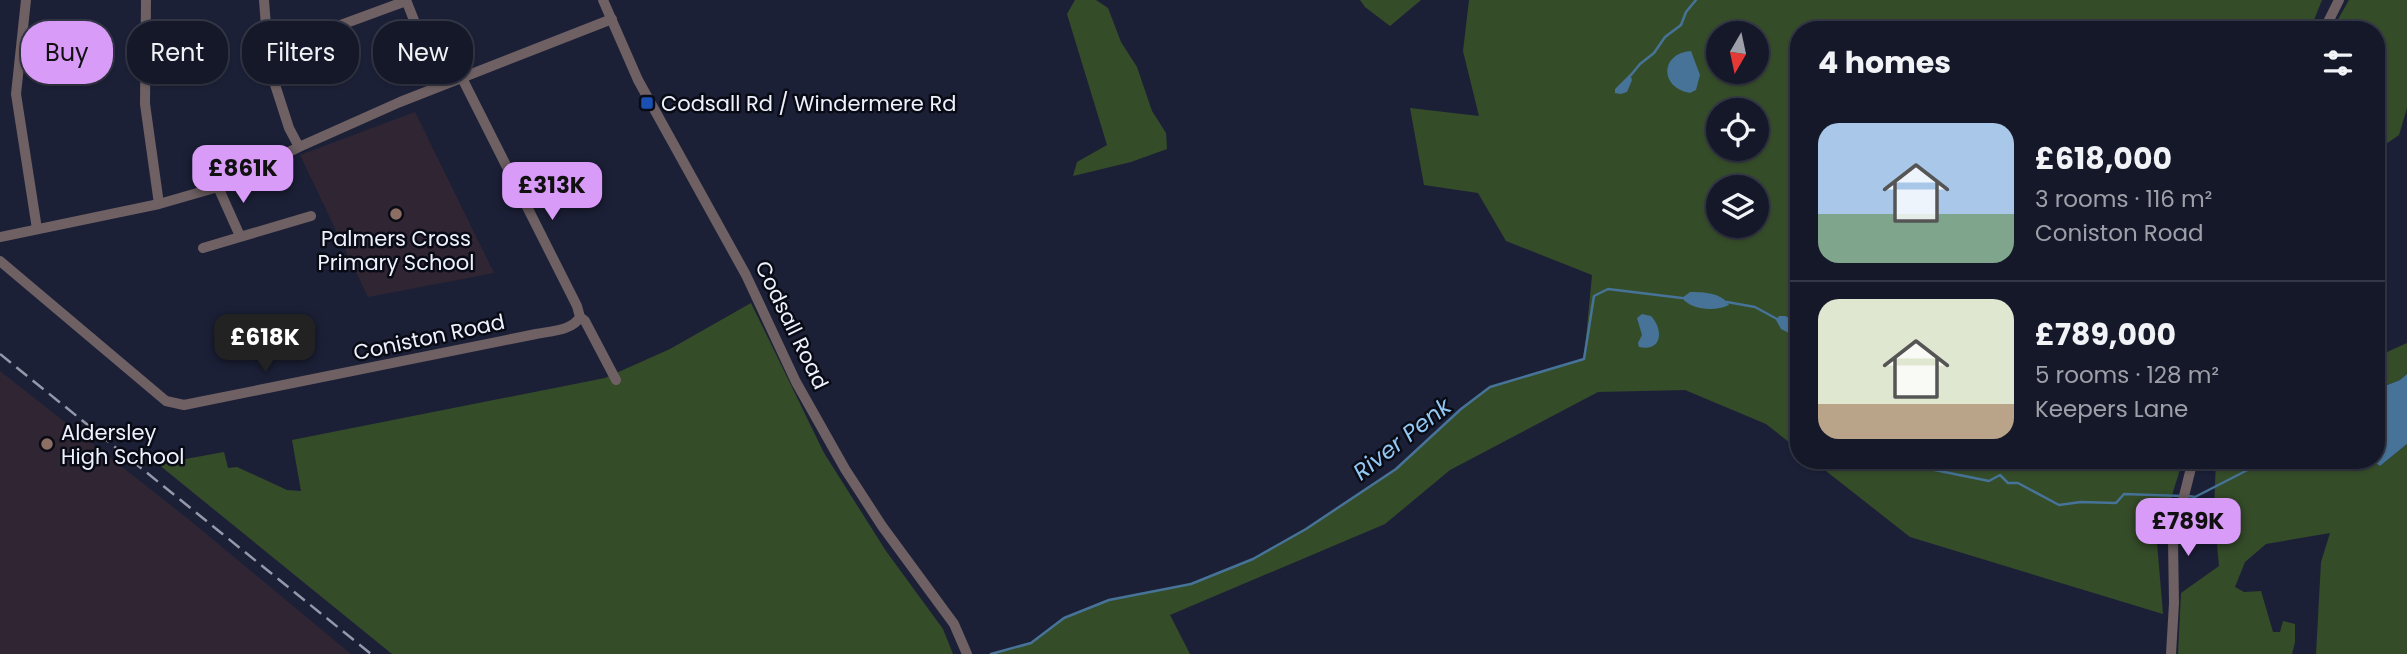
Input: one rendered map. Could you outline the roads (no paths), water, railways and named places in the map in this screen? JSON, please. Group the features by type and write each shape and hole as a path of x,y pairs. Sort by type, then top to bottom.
{"street":[{"path":"26,0 16,94 37,229"},
{"path":"146,0 145,104 159,204"},
{"path":"264,0 265,21"},
{"name":"Codsall Road","path":"603,0 638,80 746,275 796,382 882,526 954,624 967,654"},
{"path":"2328,21 2339,0"},
{"path":"351,21 406,1 440,86"},
{"path":"473,74 612,19"},
{"path":"276,84 289,128 299,147"},
{"path":"0,237 159,204 218,187 299,147 446,84"},
{"path":"465,84 577,306 580,317 585,321 616,380"},
{"path":"218,187 240,236"},
{"path":"203,248 312,216"},
{"name":"Coniston Road","path":"0,261 166,401 184,405 546,332 575,324 580,317"},
{"path":"2171,654 2174,603 2172,540 2191,469"}],"water":[{"path":"1691,51 1700,75 1696,90 1690,93 1673,85 1667,71 1673,58"},
{"path":"1630,74 1632,80 1627,92 1615,93 1615,89"},
{"path":"1690,292 1717,296 1729,305 1704,309 1691,305 1682,298"},
{"path":"1642,314 1651,316 1659,333 1656,343 1647,348 1639,347 1638,343 1642,335 1637,318"},
{"path":"1779,316 1790,318 1790,334 1781,329 1776,320"},
{"path":"2407,374 2407,444 2385,462 2385,386"}],"waterway":[{"path":"1631,75 1654,53 1665,37 1681,25 1686,12 1696,0"},
{"name":"River Penk","path":"991,654 1031,643 1064,618 1109,600 1191,584 1253,559 1306,529 1396,469 1461,409 1490,387 1584,359 1594,296 1608,289 1682,298"},
{"name":"River Penk","path":"1727,302 1755,307 1777,319"},
{"name":"River Penk","path":"1930,469 1989,481 2000,475 2008,483 2018,483 2059,505 2081,502 2116,503 2124,494 2182,496"},
{"name":"River Penk","path":"2188,496 2195,497 2249,469"}],"railway":[{"path":"0,354 371,654"}],"place":[{"name":"Codsall Rd / Windermere Rd","path":"647,103"},
{"name":"Palmers Cross Primary School","path":"396,214"},
{"name":"Aldersley High School","path":"47,444"}]}
